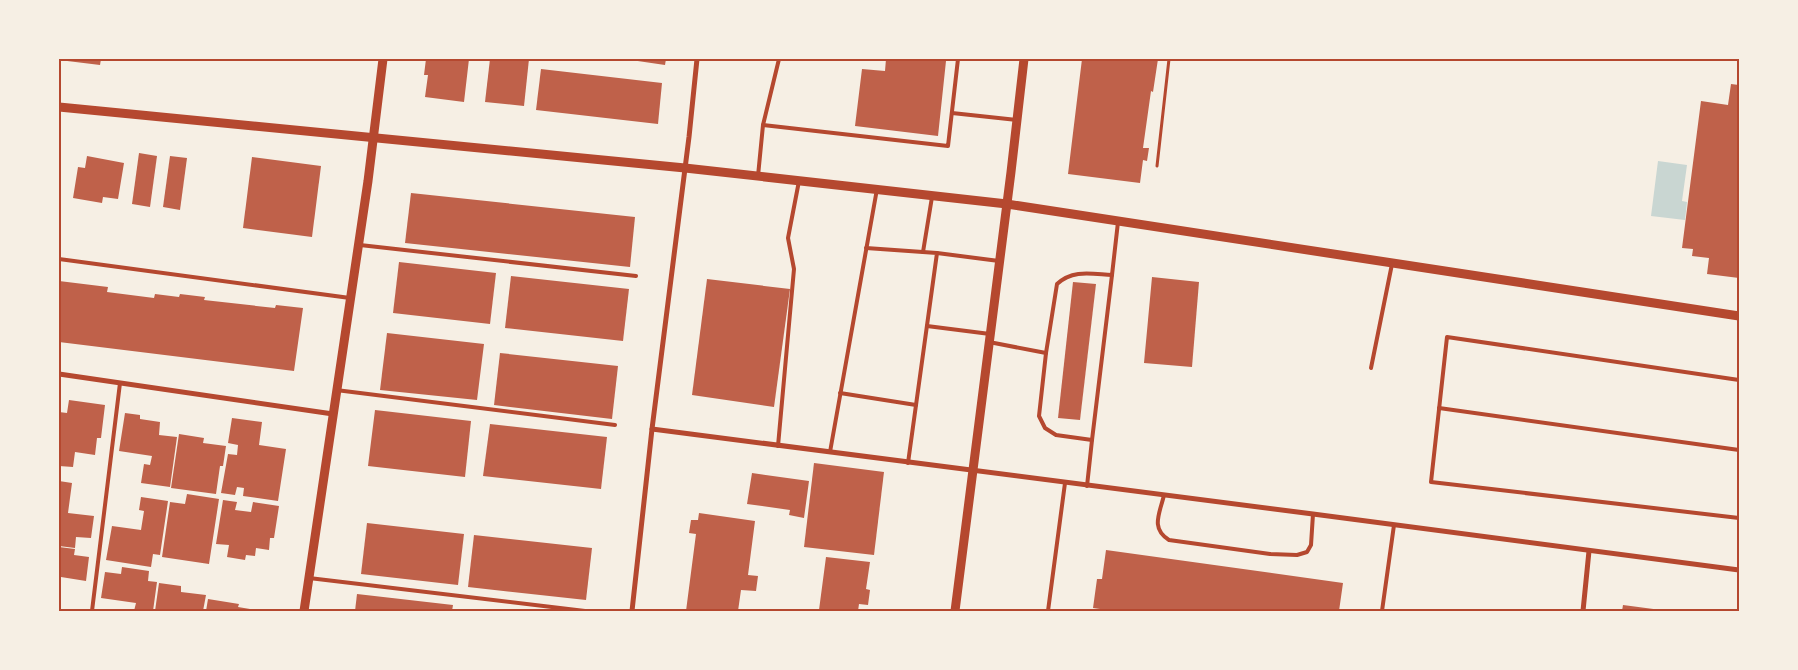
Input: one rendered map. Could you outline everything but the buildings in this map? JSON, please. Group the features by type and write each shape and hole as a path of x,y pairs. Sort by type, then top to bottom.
{"street":[{"path":"304,611 358,245 383,59"},
{"path":"632,611 697,59"},
{"path":"955,611 1024,59"},
{"path":"59,107 932,194 1739,316"},
{"path":"59,374 333,414"},
{"path":"652,429 1739,570"},
{"path":"1582,611 1589,551"}],"lane":[{"path":"758,176 763,125 778,59"},
{"path":"763,125 948,146 958,59"},
{"path":"952,113 1017,120"},
{"path":"778,446 794,269 788,238 799,181"},
{"path":"830,452 877,189"},
{"path":"923,252 932,194"},
{"path":"1087,486 1118,222"},
{"path":"358,245 636,276"},
{"path":"866,248 999,260"},
{"path":"908,462 937,253"},
{"path":"59,259 350,298"},
{"path":"1371,368 1392,264"},
{"path":"1092,440 1056,435 1045,428 1039,416 1046,353 1057,284 1075,273 1112,275"},
{"path":"927,326 989,338 1046,353"},
{"path":"1739,380 1447,337 1431,482 1739,518"},
{"path":"92,611 120,382"},
{"path":"336,390 615,425"},
{"path":"840,393 916,405"},
{"path":"1439,408 1739,450"},
{"path":"1048,611 1065,483"},
{"path":"1164,495 1156,526 1160,534 1169,540 1261,553 1297,555 1307,552 1311,544 1313,514"},
{"path":"1382,611 1394,525"},
{"path":"309,578 585,611"}],"path":[{"path":"1158,166 1169,59"}],"shaded area":[{"path":"1658,161 1687,165 1682,201 1687,202 1685,220 1651,216"}]}
